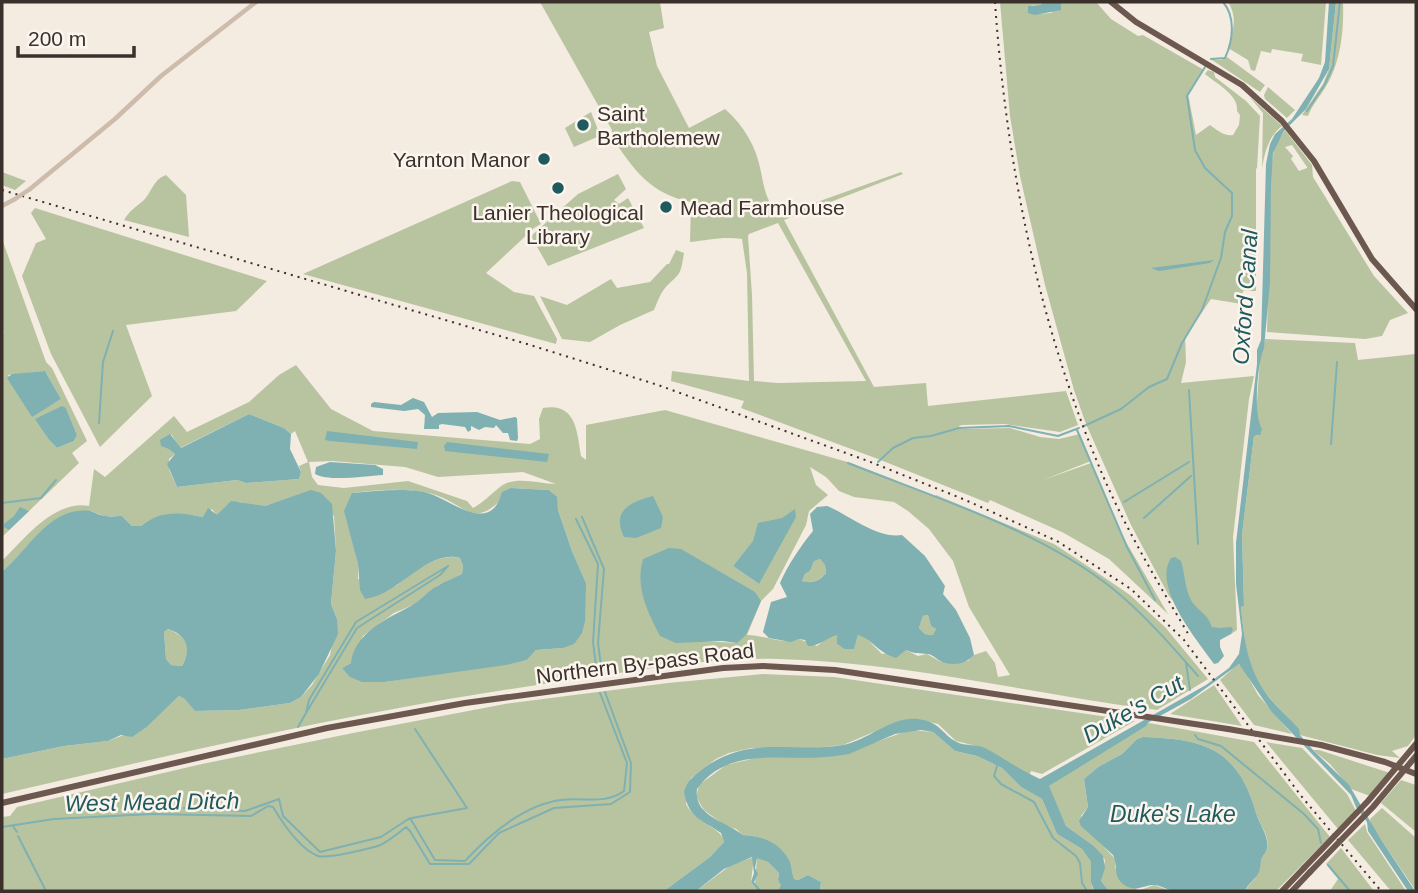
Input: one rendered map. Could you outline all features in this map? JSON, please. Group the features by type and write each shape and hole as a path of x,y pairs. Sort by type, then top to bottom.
{"highway":[{"path":"1111,2 1136,22 1242,85 1291,130 1314,161 1372,259 1416,309"},
{"name":"Northern By-pass Road","path":"2,803 327,728 465,704 723,668 786,666 835,670 1228,729 1321,745 1385,762 1416,774"},
{"path":"1292,891 1416,744"},
{"path":"1282,891 1373,807 1416,756"}],"street":[{"path":"2,206 30,189 116,120 161,76 256,2"}],"green space":[{"path":"540,2 660,2 664,28 649,32 657,66 689,128 725,109 738,122 752,145 766,194 778,213 806,206 901,172 903,174 784,220 874,387 926,383 928,406 1066,391 1078,425 1060,432 1004,424 962,425 959,426 960,429 1010,428 1040,437 1059,439 1080,434 1091,461 1043,480 1091,463 1123,537 1168,614 1109,559 1064,533 990,500 988,503 741,408 744,401 671,381 672,371 749,381 747,273 742,239 722,238 690,242 691,202 664,193 644,179 611,136 612,130","holes":["778,223 866,381 754,381 749,234"]},
{"path":"1000,2 1044,2 1031,5 1039,14 1051,13 1061,4 1055,2 1096,2 1111,19 1138,36 1143,35 1204,70 1188,94 1196,135 1210,125 1224,134 1233,135 1239,125 1240,115 1235,100 1205,74 1208,70 1214,72 1215,77 1246,101 1260,116 1256,169 1256,291 1243,291 1242,304 1211,299 1185,337 1186,362 1181,383 1254,376 1233,537 1237,630 1231,634 1205,637 1169,596 1131,525 1086,424 1045,285 1020,176 1010,116"},
{"path":"1228,2 1326,2 1321,65 1301,61 1303,54 1272,49 1271,53 1261,51 1255,71 1251,70 1248,60 1228,48 1234,19"},
{"path":"1336,2 1343,2 1343,24 1335,68 1308,116 1302,115 1323,84 1329,69"},
{"path":"1227,57 1265,85 1260,92 1212,60"},
{"path":"1268,87 1295,110 1287,118 1265,99"},
{"path":"1249,96 1282,126 1270,140 1262,168 1263,113"},
{"path":"591,112 598,130 597,137 574,147 565,128"},
{"path":"1285,130 1312,165 1313,177 1374,276 1408,313 1390,320 1382,336 1365,339 1267,332 1271,169 1274,149","holes":["1292,145 1307,167 1299,171 1291,159 1293,156 1285,147"]},
{"path":"2,172 26,181 15,190 2,185"},
{"path":"618,174 626,189 614,200 619,204 628,198 644,228 548,266 531,236 578,194"},
{"path":"166,175 186,195 189,237 124,220 144,200 158,180"},
{"path":"512,181 520,182 541,224 486,273 514,292 534,296 557,339 556,344 303,274"},
{"path":"35,208 267,281 236,311 126,325 152,396 100,447 51,354 22,276 36,243 46,239 31,213"},
{"path":"2,239 46,362 52,368 87,441 72,453 79,463 2,537 2,333 5,333 2,332","holes":["45,371 61,399 32,416 8,375","66,408 77,435 74,441 57,448 36,419"]},
{"path":"676,250 684,253 680,271 663,290 654,310 590,342 562,339 540,296 567,305 611,279 617,288 650,282 669,264"},
{"path":"1265,339 1355,343 1358,360 1416,354 1416,735 1408,746 1392,751 1400,758 1377,755 1300,735 1261,686 1251,665 1241,607 1244,606 1242,535 1254,436 1258,436 1256,414 1260,358"},
{"path":"296,365 331,409 373,431 530,444 540,439 539,419 543,408 554,407 562,409 573,420 581,456 586,460 586,425 665,410 851,463 1054,544 1130,595 1165,627 1208,679 1157,710 921,672 826,661 752,659 701,662 501,691 357,716 215,745 2,794 2,759 64,746 108,741 148,726 179,696 184,697 195,711 239,710 290,703 301,697 312,685 330,655 337,619 331,604 336,551 334,516 311,491 265,506 239,502 217,516 212,509 203,517 179,514 162,516 141,526 132,526 122,516 104,516 91,511 2,572 2,561 41,523 64,509 89,506 94,469 105,477 174,416 187,432 249,402 279,375","holes":["249,414 284,428 291,434 295,431 308,462 299,466 299,479 246,483 237,480 177,487 169,470 169,459 175,454 170,449 171,434 180,448","332,461 405,467 438,477 523,472 556,484 527,481 506,483 473,508 467,501 408,481 344,488 318,485 312,477 309,462","810,467 826,477 839,491 854,497 894,502 929,529 953,561 969,607 1010,675 998,677 995,663 986,651 974,655 968,661 941,662 927,654 918,656 906,650 882,654 863,635 858,635 854,648 844,649 837,644 837,634 817,646 799,639 786,641 747,635 761,601 773,589 806,525 809,511 828,495 816,485","511,488 549,490 556,497 572,551 586,583 563,648 536,650 527,660 385,682 362,682 342,668 351,663 363,636 394,613 413,605 438,585 462,574 463,566 460,558 443,558 426,564 396,586 358,579 358,564 350,528 352,493 388,490 423,492 468,511 486,511","746,550 759,584 733,566","676,571 737,643 701,641"]},
{"path":"820,559 825,565 826,573 815,581 802,581 814,560"},
{"path":"928,615 931,626 936,629 934,635 925,634 919,628 923,616"},
{"path":"168,629 180,635 186,643 187,653 182,666 171,665 166,659 164,632"},
{"path":"1238,664 1242,666 1258,695 1292,734 1254,725 1220,680"},
{"path":"763,674 834,677 1135,721 1042,774 1031,771 1030,774 1024,773 984,748 956,741 938,724 916,719 895,723 843,745 816,748 751,748 729,753 716,759 691,778 686,804 695,816 718,832 724,842 710,857 664,891 2,891 2,817 10,816 17,807 202,764 505,704"},
{"path":"1214,685 1242,726 1170,714"},
{"path":"1149,723 1254,742 1330,837 1276,891 1245,891 1256,875 1268,843 1249,791 1239,774 1229,761 1201,745 1143,737 1084,779 1088,807 1081,816 1115,859 1115,868 1138,891 1109,891 1101,881 1105,860 1094,846 1066,826 1048,787"},
{"path":"910,730 933,732 955,751 977,756 1002,768 1021,787 1042,799 1057,834 1082,849 1091,862 1094,891 820,891 821,882 808,875 794,879 790,863 776,846 758,837 743,835 724,825 704,810 696,797 699,785 726,765 760,757 836,756"},
{"path":"1266,742 1302,748 1347,794 1356,811 1338,829"},
{"path":"1313,750 1390,773 1370,796 1351,789 1330,764"},
{"path":"1401,780 1416,785 1416,832 1381,803"},
{"path":"1382,808 1416,838 1416,891 1371,825 1370,819"},
{"path":"1365,824 1367,832 1406,891 1391,891 1348,840"},
{"path":"1341,848 1374,891 1330,891 1338,879 1326,864"},
{"path":"754,857 751,882 758,891 696,891 731,865"},
{"path":"757,857 768,862 779,873 778,880 782,885 778,891 762,891 755,884"},
{"path":"1154,885 1171,891 1138,891"}],"water":[{"path":"1044,2 1061,3 1061,10 1035,15 1028,13 1028,6"},
{"path":"1329,2 1336,2 1329,69 1306,109 1284,131 1273,153 1270,282 1257,390 1262,429 1260,435 1254,436 1242,535 1243,629 1254,672 1265,692 1299,729 1300,735 1313,750 1349,785 1415,891 1408,891 1368,831 1367,822 1351,795 1271,711 1239,664 1191,699 1149,722 1049,786 1066,826 1103,856 1105,868 1101,881 1109,891 1094,891 1091,862 1082,849 1057,834 1042,799 1021,787 1002,768 977,756 955,751 933,732 921,730 895,734 849,754 818,758 743,760 726,765 697,789 700,806 712,817 743,835 758,837 776,845 790,862 794,879 808,875 821,882 820,891 778,891 781,885 778,880 779,873 768,862 757,858 755,868 758,874 754,882 762,891 758,891 751,882 754,873 752,857 724,869 696,891 664,891 710,857 724,842 721,833 702,821 689,808 684,792 687,784 704,768 738,751 843,745 899,721 918,719 932,723 959,743 985,748 1040,779 1206,685 1229,668 1239,654 1242,634 1236,584 1236,543 1257,350 1261,340 1266,164 1275,134 1292,119 1319,78 1325,62"},
{"path":"1214,260 1210,263 1159,271 1151,268"},
{"path":"45,371 61,399 32,417 7,378 12,374"},
{"path":"413,398 424,402 432,417 438,413 477,412 500,420 515,417 517,441 510,440 508,433 503,433 496,425 494,428 485,427 479,430 471,426 468,432 465,427 442,424 439,429 424,429 425,415 418,409 404,411 371,407 374,402 401,405"},
{"path":"62,406 66,408 77,435 74,441 57,448 35,419"},
{"path":"249,414 284,428 291,434 290,449 301,472 299,479 246,483 237,480 177,487 167,464 175,454 161,446 160,440 170,434 181,448"},
{"path":"327,431 418,442 417,449 325,440"},
{"path":"447,442 549,454 547,462 445,451"},
{"path":"330,462 375,465 383,469 383,475 338,478 315,474 316,467"},
{"path":"511,488 549,490 557,497 558,510 586,583 585,621 582,633 574,644 563,648 536,650 527,660 506,665 385,682 362,682 350,677 342,668 351,663 353,652 365,635 383,621 415,604 434,588 462,574 463,566 460,558 436,560 390,590 365,599 360,590 358,564 344,511 352,493 397,490 424,492 479,514 488,512 496,505 502,492"},
{"path":"311,490 321,493 332,504 336,551 331,604 337,619 338,634 319,674 301,697 290,703 239,710 195,711 179,696 148,726 132,737 121,735 108,741 64,746 2,759 2,572 41,531 63,515 76,511 122,516 132,526 141,526 163,515 186,514 203,517 208,508 217,515 231,501 265,506","holes":["168,629 186,643 187,654 182,666 171,665 166,659 164,632"]},
{"path":"653,496 663,517 661,528 636,538 624,537 620,520 625,509 637,501"},
{"path":"827,506 883,533 902,535 925,556 945,586 943,594 956,610 970,638 974,655 964,662 951,664 930,655 906,650 896,658 858,635 854,649 844,649 837,644 837,635 808,646 805,640 791,642 769,638 763,632 771,602 787,597 780,583 813,531 810,514 817,507","holes":["820,559 825,565 826,573 816,581 802,581 814,561","928,615 931,626 936,629 933,635 925,634 919,628 923,616"]},
{"path":"20,507 29,511 9,530 4,527 4,524"},
{"path":"795,509 796,517 759,584 733,566 753,541 758,523 782,518"},
{"path":"669,548 681,549 755,592 761,601 746,635 737,643 676,643 660,636 641,589 641,569 643,559"},
{"path":"1175,557 1181,561 1191,600 1212,627 1233,629 1231,634 1220,640 1224,656 1218,663 1214,664 1197,641 1172,598 1167,583 1167,570 1171,558"},
{"name":"Duke's Lake","path":"1143,737 1201,745 1229,761 1239,774 1249,791 1267,843 1258,874 1245,891 1183,892 1156,885 1135,889 1127,887 1118,877 1113,855 1081,826 1079,821 1088,807 1084,779"}],"waterway":[{"path":"1211,59 1225,58 1230,44 1230,15 1223,2"},
{"path":"1307,111 1333,66 1340,2"},
{"name":"Oxford Canal","path":"1084,426 1121,409 1149,387 1167,379 1182,343 1202,310 1221,258 1225,232 1232,216 1232,193 1205,168 1195,150 1187,96 1205,67"},
{"path":"99,423 103,362 113,331"},
{"path":"1331,444 1337,362"},
{"path":"1189,390 1198,544"},
{"path":"878,462 893,448 913,438 959,428 1009,426 1058,436 1079,428"},
{"path":"1077,430 1127,547 1155,600"},
{"path":"1124,502 1189,462"},
{"path":"848,463 985,516 1083,567 1135,608 1198,676"},
{"path":"1144,518 1191,476"},
{"path":"2,503 41,498 56,480"},
{"path":"582,517 604,569 598,643 602,673"},
{"path":"576,519 598,564 593,642 597,674"},
{"path":"298,727 357,628 440,575 448,566 356,622 309,700 306,713"},
{"name":"Duke's Cut","path":"1186,663 1190,690"},
{"name":"West Mead Ditch","path":"2,827 54,819 152,814 251,816 268,806 273,807 298,841 318,856 338,855 378,846 406,827 430,864 469,864 499,833 554,808 611,804 630,792 631,763 605,692"},
{"name":"West Mead Ditch","path":"184,808 245,811 279,799 283,816 320,852 381,837 410,818 435,860 465,861 496,831 533,808 561,800 609,798 624,791 627,763 600,693"},
{"path":"412,818 467,808 415,729"},
{"path":"1195,735 1198,739 1221,746 1304,814 1318,829 1321,843"},
{"path":"997,766 994,776 1001,784 1034,802 1053,838 1076,856 1080,863 1082,883 1087,891"},
{"name":"West Mead Ditch","path":"13,826 17,832"},
{"path":"18,836 46,891"},
{"path":"1328,865 1350,891"}],"railway":[{"path":"995,2 1007,121 1016,179 1028,238 1058,352 1098,464 1118,509 1190,637"},
{"path":"2,190 658,385 868,461 1057,541 1131,589 1184,640 1302,797 1381,891"}],"place":[{"name":"Saint Bartholemew","path":"583,125"},
{"name":"Yarnton Manor","path":"544,159"},
{"name":"Lanier Theological Library","path":"558,188"},
{"name":"Mead Farmhouse","path":"666,207"}]}
